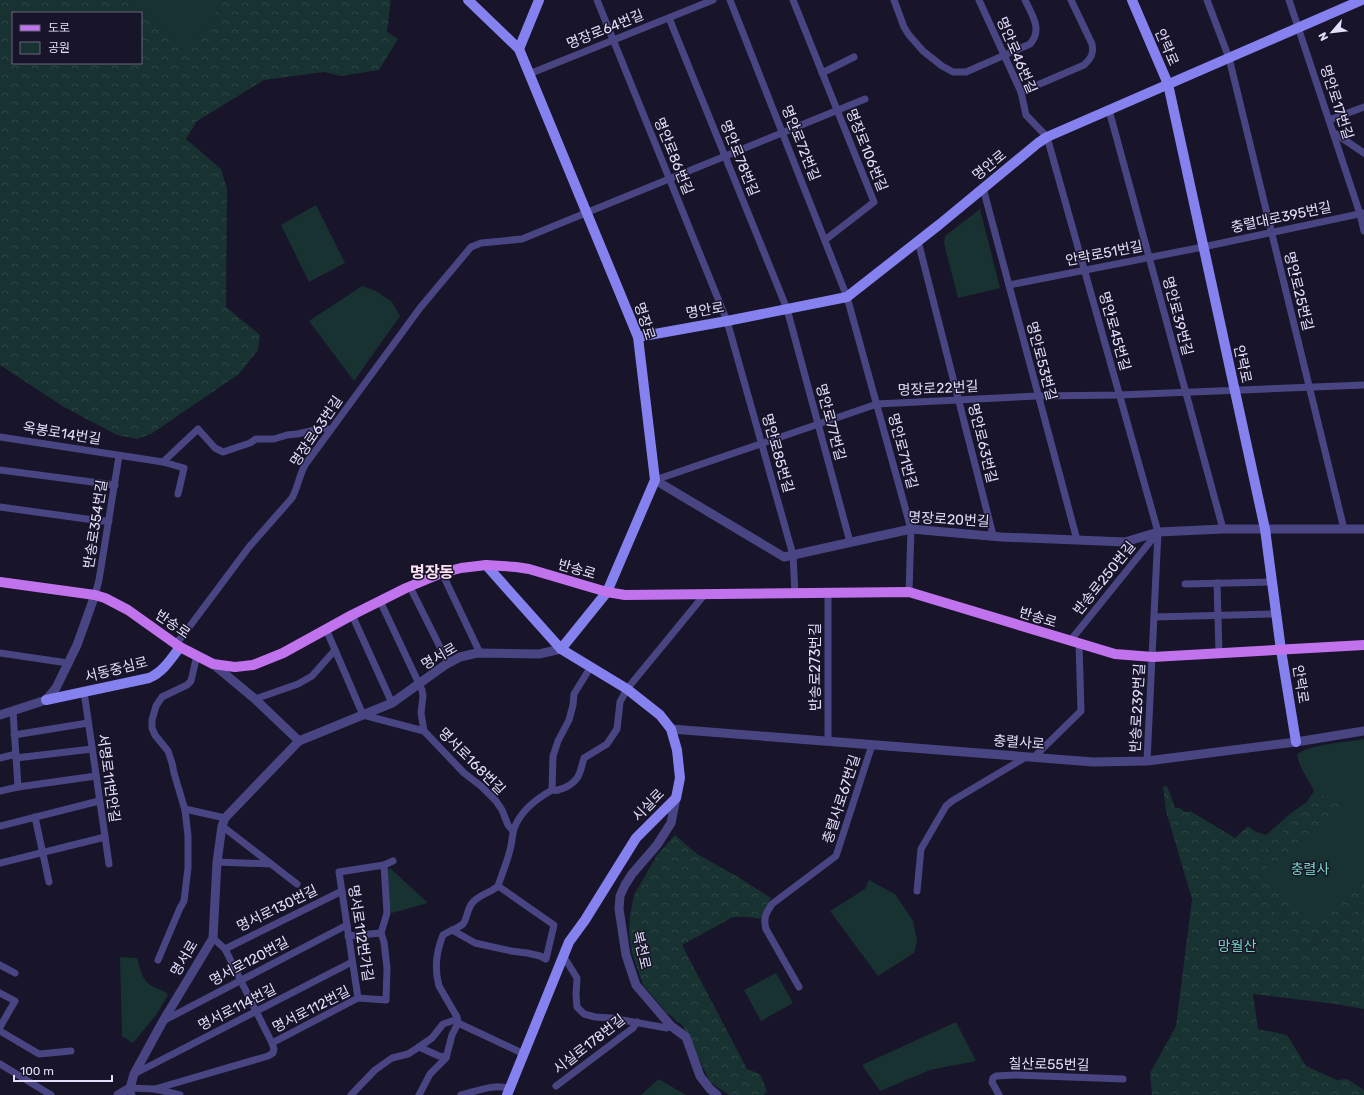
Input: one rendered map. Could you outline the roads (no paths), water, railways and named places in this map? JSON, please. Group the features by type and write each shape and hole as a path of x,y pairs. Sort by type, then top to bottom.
{"main road":[{"path":"468,0 519,49 539,0"},
{"name":"안락로","path":"1132,0 1168,84 1265,529 1281,650 1296,742"},
{"name":"명안로","path":"638,337 727,321 847,296 918,241 1038,142 1362,0"},
{"name":"명장로","path":"519,49 638,337 655,480 607,592 561,649"},
{"name":"반송로","path":"0,582 95,595 105,598 128,610 177,645 213,664 235,667 253,665 283,653 352,615 442,573 461,568 486,565 516,567 607,592 625,595 909,592 1114,654 1153,657 1364,646"},
{"name":"시실로","path":"486,565 561,649 627,690 660,715 671,729 677,750 680,778 676,798 636,838 570,942 509,1092"},
{"name":"서동중심로","path":"46,700 152,677 163,668 177,645"}],"street":[{"name":"명안로86번길","path":"598,0 727,321"},
{"name":"명장로64번길","path":"529,74 712,0"},
{"name":"명안로72번길","path":"730,0 847,296"},
{"name":"명장로106번길","path":"792,0 874,202 825,240"},
{"path":"894,0 904,27 909,35 923,50 942,66 953,72 966,72 1030,44 1035,38 1036,26 1026,0"},
{"name":"명안로46번길","path":"979,0 1021,92 1026,115 1047,137"},
{"path":"1021,92 1084,65 1092,57 1092,44 1071,0"},
{"name":"명안로25번길","path":"1207,0 1229,58 1344,529"},
{"name":"명안로17번길","path":"1289,0 1362,214 1364,231"},
{"name":"명안로78번길","path":"669,18 787,309"},
{"path":"822,73 854,57"},
{"name":"명장로63번길","path":"177,645 249,547 292,498 297,489 301,473 305,465 420,308 471,247 481,243 522,239 865,99"},
{"path":"1329,120 1364,107"},
{"name":"명안로39번길","path":"1109,110 1222,529"},
{"path":"1333,132 1364,153"},
{"name":"명안로45번길","path":"1047,137 1158,532 1155,617"},
{"name":"명안로53번길","path":"982,188 1077,540"},
{"name":"충렬대로395번길","path":"1204,247 1362,214"},
{"name":"명안로63번길","path":"918,241 993,535"},
{"name":"안락로51번길","path":"1009,285 1204,247"},
{"name":"명안로71번길","path":"847,296 911,529 909,592"},
{"name":"명안로77번길","path":"787,309 850,542"},
{"name":"명안로85번길","path":"727,321 793,555 795,594"},
{"name":"명장로22번길","path":"655,480 877,404 1038,396 1119,395 1364,385"},
{"path":"164,462 198,429 215,448 223,452 250,443 256,438 274,439 325,428 330,430"},
{"name":"옥봉로14번길","path":"0,437 164,462 184,468 178,494"},
{"name":"반송로354번길","path":"95,595 99,580 119,456"},
{"path":"0,470 115,485"},
{"name":"명장로20번길","path":"655,480 784,557 911,529 993,535 1001,537 1125,542 1158,532 1222,529 1364,529"},
{"path":"0,507 109,522"},
{"name":"반송로250번길","path":"1074,642 1158,532"},
{"path":"442,573 480,653"},
{"path":"1185,584 1272,582"},
{"path":"1217,583 1220,653"},
{"path":"410,587 448,663"},
{"name":"반송로273번길","path":"828,593 828,741"},
{"path":"419,1095 430,1074 446,1057 452,1035 458,1023 457,1017 439,986 436,958 443,935 464,922 472,903 481,895 498,886 510,851 513,831 520,817 530,805 552,790 556,791 573,784 580,773 584,758 607,744 617,729 620,702 627,690 705,594"},
{"name":"서동중심로","path":"0,715 46,700 56,688 77,645 95,595"},
{"path":"380,601 419,684"},
{"path":"1155,617 1276,614"},
{"path":"352,615 392,703"},
{"name":"반송로239번길","path":"1147,760 1155,617"},
{"path":"326,629 363,715 424,731"},
{"path":"917,890 921,849 946,806 952,801 1030,757 1080,712 1074,642"},
{"name":"명서로","path":"131,1092 134,1074 163,1021 213,938 217,862 224,822 299,740 392,703 448,663 460,657 480,653 539,654 561,649"},
{"path":"255,699 298,684 312,676 335,650"},
{"path":"0,653 68,663"},
{"path":"158,960 184,902 188,868 188,836 185,809 170,757 168,751 155,735 152,728 152,720 156,706 162,697 187,685 191,681 198,655"},
{"path":"213,664 255,699 299,740"},
{"path":"552,790 553,756 558,741 569,720 574,694 590,668"},
{"name":"명서로168번길","path":"419,684 423,696 421,713 424,731 464,773 481,786 496,801 502,810 508,826 513,831"},
{"name":"서명로11번안길","path":"84,692 109,864"},
{"path":"13,711 18,787"},
{"name":"서명로11번안길","path":"14,735 88,723"},
{"name":"충렬사로","path":"671,729 1093,762 1147,760 1296,742 1364,731"},
{"name":"충렬사로67번길","path":"799,988 766,929 764,921 766,914 772,904 836,856 872,745"},
{"path":"0,758 92,749"},
{"path":"0,791 96,776"},
{"name":"복천로","path":"676,798 671,823 657,845 632,874 625,885 620,896 619,909 626,955 636,985 670,1024 686,1038 700,1076 710,1089 717,1095"},
{"path":"0,826 99,801"},
{"path":"185,809 224,822 271,864 297,884"},
{"path":"35,817 49,882"},
{"name":"서명로11번안길","path":"0,863 105,837"},
{"path":"384,865 393,861"},
{"path":"217,862 271,864"},
{"name":"명서로112번가길","path":"358,998 339,872 384,865"},
{"name":"명서로112번길","path":"155,1089 268,1056 272,1054 274,1050 272,1043 358,998 386,1000 387,968 384,942 381,933 387,913 384,865"},
{"path":"452,930 475,943 527,953 546,959 554,925 498,886"},
{"name":"명서로130번길","path":"225,949 342,891"},
{"name":"명서로120번길","path":"163,1021 347,925"},
{"path":"348,936 381,933"},
{"path":"213,938 225,949 272,1043"},
{"name":"시실로178번길","path":"564,957 576,978 577,1007 584,1014 667,1028 670,1024"},
{"name":"명서로114번길","path":"134,1074 352,962"},
{"path":"0,965 15,973"},
{"path":"0,993 15,1002 0,1027"},
{"path":"351,1095 374,1070 392,1058 408,1054 432,1038 443,1024 454,1020 524,1054"},
{"name":"시실로178번길","path":"556,1086 633,1028 637,1022"},
{"path":"0,1031 39,1054 71,1051"},
{"path":"419,1047 439,1056 446,1057"},
{"path":"0,1064 51,1095"},
{"name":"칠산로55번길","path":"999,1095 992,1082 993,1078 996,1076 1015,1075 1123,1079"},
{"path":"461,1095 496,1086 503,1086 509,1092"},
{"path":"118,1095 155,1089 180,1095"}],"district":[{"name":"명장동","path":"432,572"}],"park label":[{"name":"충렬사","path":"1310,869"},
{"name":"망월산","path":"1237,946"}]}
